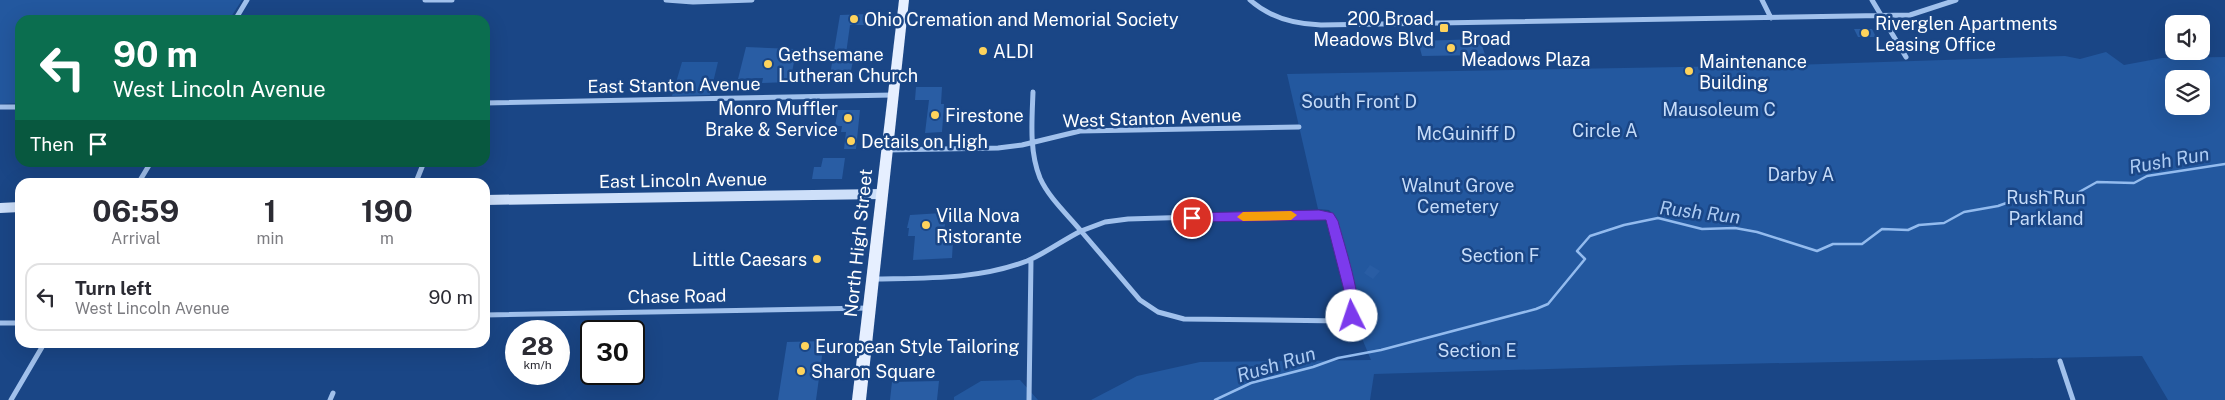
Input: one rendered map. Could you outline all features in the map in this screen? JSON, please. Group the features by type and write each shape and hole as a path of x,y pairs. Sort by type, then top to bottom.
{"main road":[{"name":"North High Street","path":"859,400 904,0"},
{"name":"East Lincoln Avenue","path":"490,200 882,194"},
{"path":"0,208 15,207"}],"street":[{"path":"238,15 247,0"},
{"path":"425,0 452,0"},
{"path":"666,0 693,2 752,0"},
{"path":"1250,0 1267,12 1282,19 1313,25 1882,16 1916,14 1956,0"},
{"path":"1762,0 1771,18"},
{"path":"1872,0 1906,56"},
{"path":"873,279 972,276 1003,270 1031,260 1080,230 1098,224 1124,220 1325,215 1329,216 1333,221 1353,302 1352,316 1349,319 1198,320 1171,317 1140,300 1080,230 1049,193 1040,176 1032,142 1033,92"},
{"name":"East Stanton Avenue","path":"490,103 893,95"},
{"path":"0,107 15,107"},
{"name":"West Stanton Avenue","path":"887,150 1015,146 1065,132 1080,131 1299,127"},
{"path":"141,178 148,167"},
{"path":"1028,400 1031,260"},
{"name":"Chase Road","path":"490,315 869,308"},
{"path":"0,323 15,323"},
{"path":"11,400 41,348"},
{"path":"2060,361 2073,400"},
{"path":"330,400 333,393"}],"green space":[{"path":"0,0 242,0 232,15 15,15 15,103 0,104"},
{"path":"2106,52 2124,65 2162,58 2165,58 2165,60 2210,60 2210,57 2225,57 2225,400 2168,400 2142,356 1683,365 1374,374 1370,400 1091,400 1137,376 1200,362 1371,360 1356,324 1359,316 1336,218 1329,210 1318,209 1287,74 1793,65 2065,56 2080,59"},
{"path":"682,62 718,62 710,95 672,96"},
{"path":"1020,380 1038,400 954,400 954,397 981,381"}],"building":[{"path":"868,14 867,25 850,25 845,61 853,61 850,75 830,75 840,15"},
{"name":"Riverglen Apartments Leasing Office","path":"1854,29 1872,29 1876,37 1858,37"},
{"name":"Broad Meadows Plaza","path":"1480,39 1485,55 1422,56 1418,41"},
{"name":"Gethsemane Lutheran Church","path":"746,47 794,49 791,62 794,62 790,82 762,83 763,78 738,79"},
{"path":"916,87 942,87 941,104 944,104 942,132 925,133 929,100 915,100"},
{"name":"Monro Muffler Brake & Service","path":"838,110 860,110 856,149 844,149 846,132 841,132 842,126 835,126"},
{"path":"823,158 845,158 842,179 812,179 814,167 821,167"},
{"path":"942,213 942,221 945,221 944,241 953,241 952,258 913,260 915,236 908,236 909,228 907,228 910,215"},
{"path":"1370,265 1380,271 1373,279 1364,273"},
{"name":"Sharon Square","path":"824,341 816,400 778,400 787,342"},
{"path":"939,381 937,400 890,400 892,382"}],"waterway":[{"name":"Rush Run","path":"1215,400 1251,383 1313,367 1338,358 1381,350 1536,309 1548,304 1585,259 1577,251 1590,236 1624,225 1658,218 1702,229 1735,228 1757,232 1817,251 1833,244 1862,244 1882,229 1908,230 1919,225 1944,223 1964,212 1998,206 2040,191 2072,196 2097,182 2134,183 2147,176 2225,164"}],"slow traffic":[{"path":"1243,217 1291,215"}],"place":[{"name":"Ohio Cremation and Memorial Society","path":"854,19"},
{"name":"200 Broad Meadows Blvd","path":"1444,28"},
{"name":"Riverglen Apartments Leasing Office","path":"1865,33"},
{"name":"Broad Meadows Plaza","path":"1451,48"},
{"name":"ALDI","path":"983,51"},
{"name":"Gethsemane Lutheran Church","path":"768,64"},
{"name":"Maintenance Building","path":"1689,71"},
{"name":"Firestone","path":"935,115"},
{"name":"Monro Muffler Brake & Service","path":"848,118"},
{"name":"Details on High","path":"851,141"},
{"name":"Villa Nova Ristorante","path":"926,225"},
{"name":"Little Caesars","path":"817,259"},
{"name":"European Style Tailoring","path":"805,346"},
{"name":"Sharon Square","path":"801,371"}],"route":[{"path":"1192,218 1329,216 1333,221 1353,302 1352,316"}],"park label":[{"name":"South Front D","path":"1359,101"},
{"name":"Mausoleum C","path":"1719,109"},
{"name":"Circle A","path":"1605,130"},
{"name":"McGuiniff D","path":"1466,133"},
{"name":"Darby A","path":"1801,174"},
{"name":"Walnut Grove Cemetery","path":"1458,195"},
{"name":"Rush Run Parkland","path":"2046,207"},
{"name":"Section F","path":"1500,255"},
{"name":"Section E","path":"1477,350"}]}
